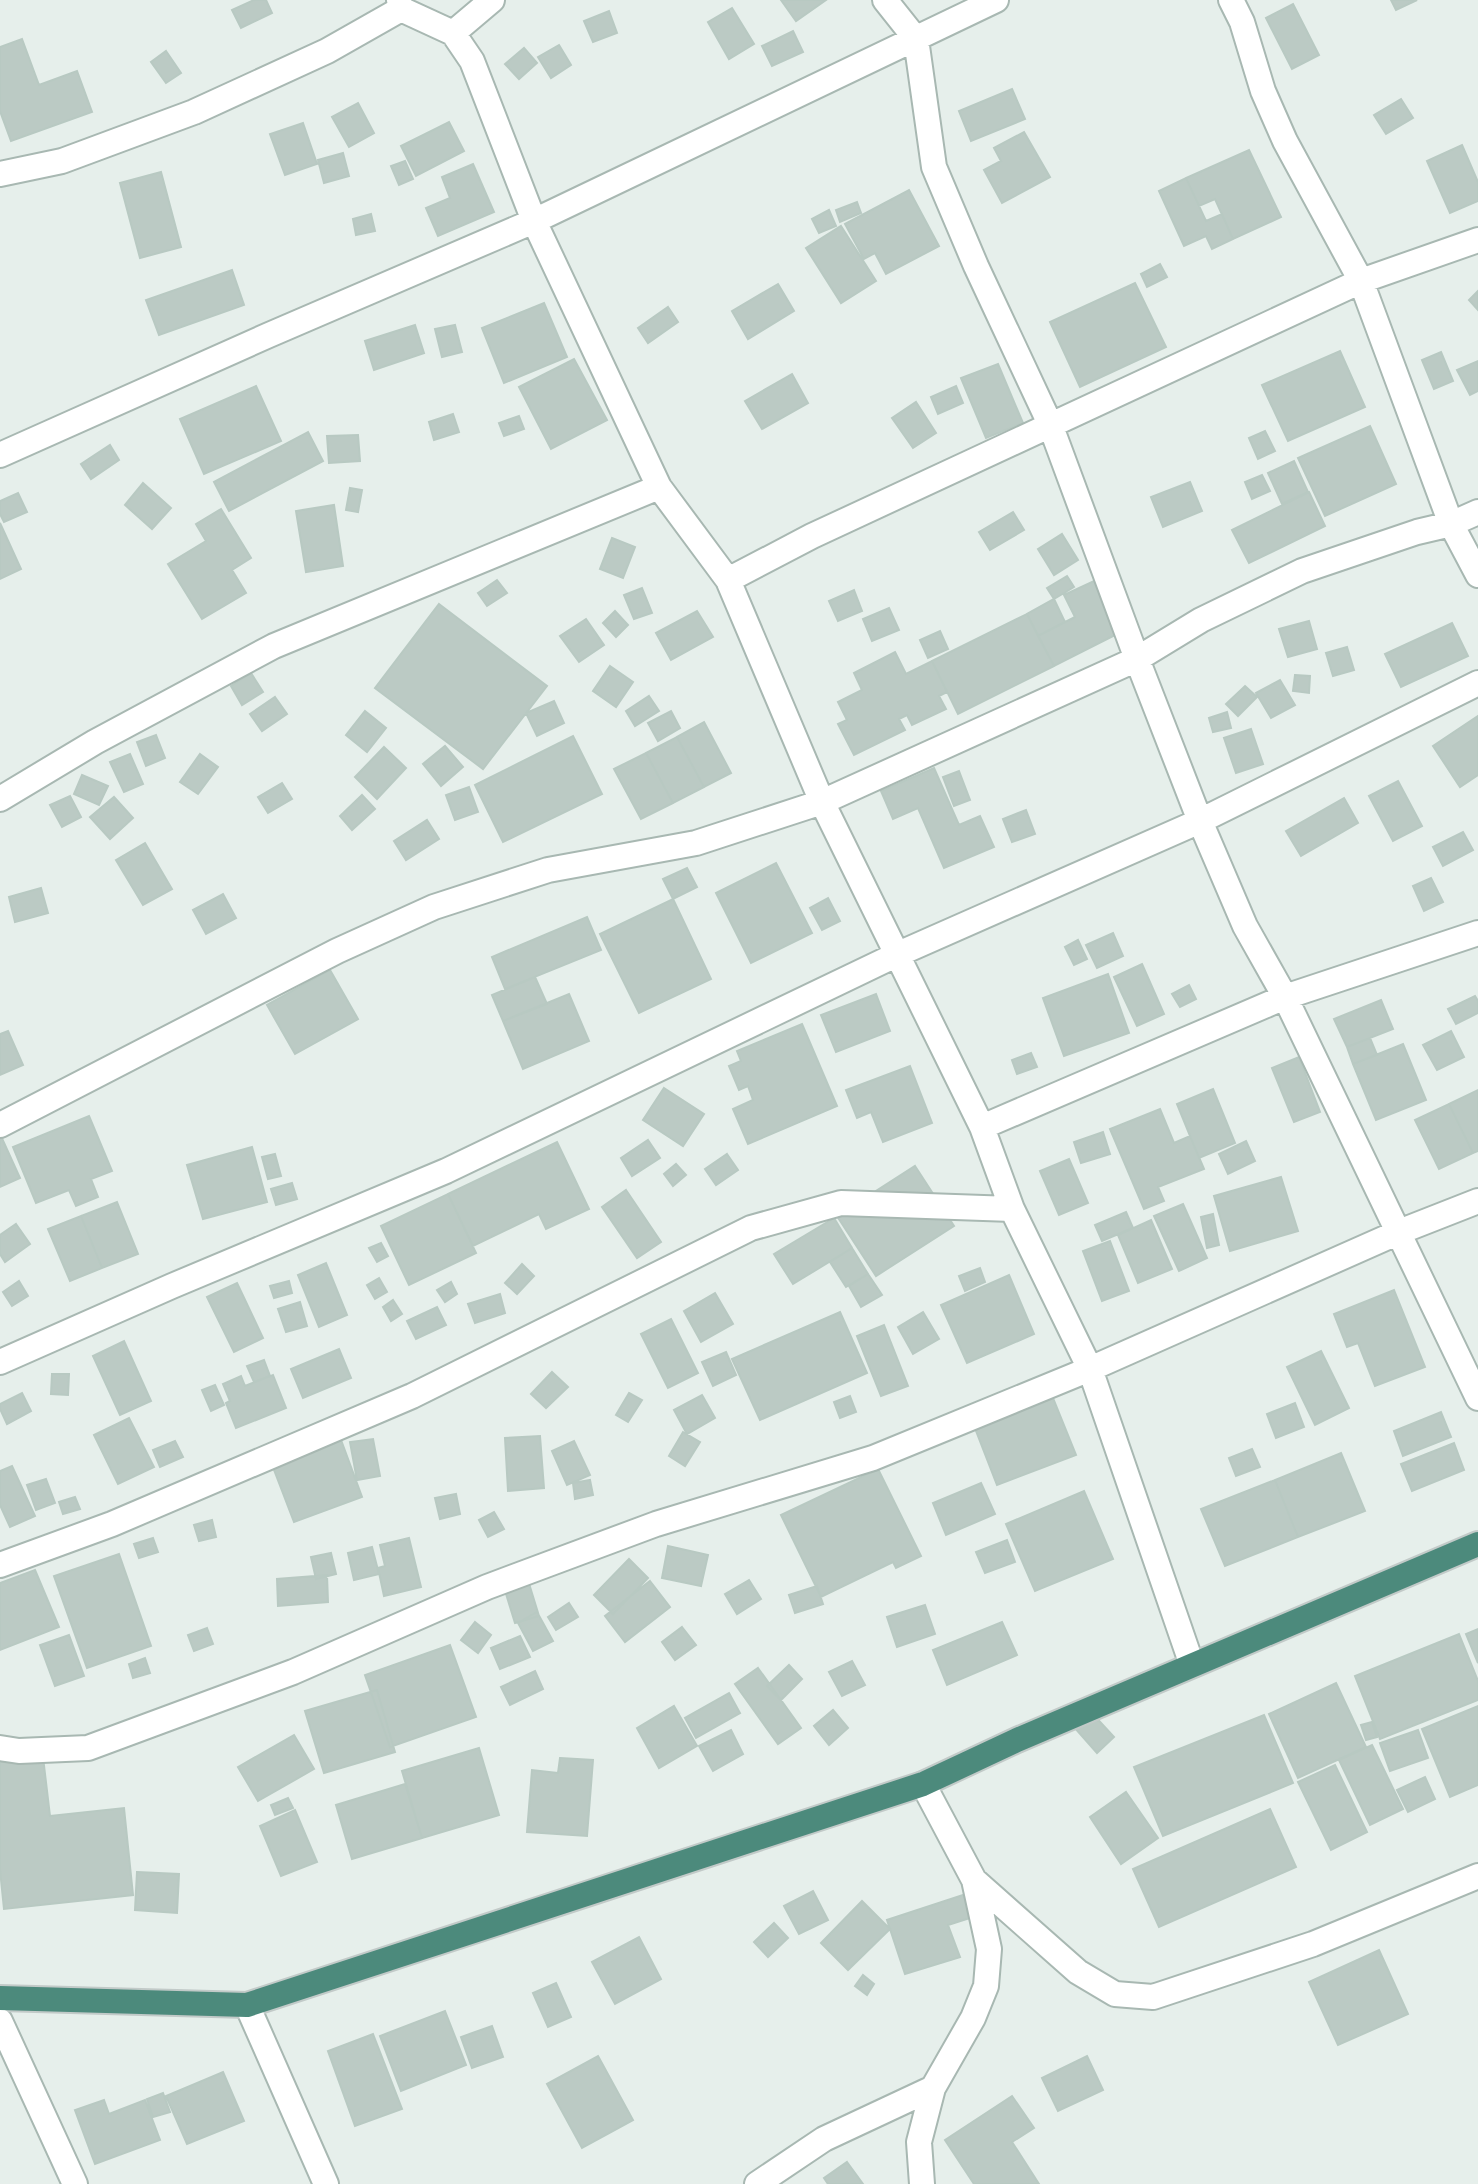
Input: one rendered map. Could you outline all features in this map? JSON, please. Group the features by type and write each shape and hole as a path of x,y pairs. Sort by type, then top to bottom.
{"highway":[{"path":"0,1998 247,2005 923,1784 1017,1740 1478,1544"}],"street":[{"path":"453,33 492,0"},
{"path":"885,0 916,39 934,167 976,266 1050,424 1200,821 1245,926 1285,997 1478,1398"},
{"path":"0,455 534,221 996,0"},
{"path":"1231,0 1242,22 1263,91 1285,141 1361,281 1451,524 1478,575"},
{"path":"0,174 62,161 194,112 327,51 400,4 453,33 472,61 534,221 659,487 728,580 822,802 982,1127 1012,1209 1090,1369 1192,1665"},
{"path":"728,580 812,536 1361,281 1478,240"},
{"path":"0,799 95,742 274,646 659,487"},
{"path":"0,1125 310,965 434,907 548,870 696,843 822,802 1137,659 1201,620 1302,571 1417,532 1451,524 1478,512"},
{"path":"0,1362 446,1171 896,955 1200,821 1478,683"},
{"path":"982,1127 1285,997 1478,933"},
{"path":"0,1748 19,1751 88,1748 293,1672 487,1587 656,1524 873,1458 1090,1369 1399,1232 1478,1201"},
{"path":"0,1565 112,1524 412,1396 751,1228 841,1203 1012,1209"},
{"path":"922,2184 919,2142 933,2088 973,2018 986,1986 989,1949 974,1880 923,1784"},
{"path":"974,1880 1078,1972 1115,1994 1153,1997 1313,1944 1478,1876"},
{"path":"247,2005 326,2184"},
{"path":"0,2021 75,2184"},
{"path":"757,2184 824,2139 933,2088"}],"building":[{"path":"254,0 266,0 272,13 241,28 232,10"},
{"path":"781,0 826,0 796,21"},
{"path":"1391,0 1417,0 1396,10"},
{"path":"1293,4 1319,55 1292,69 1266,18"},
{"path":"732,8 754,44 729,59 708,22"},
{"path":"609,11 617,33 593,42 584,21"},
{"path":"793,31 803,52 772,66 762,46"},
{"path":"22,39 39,85 77,71 92,112 11,141 0,111 0,47"},
{"path":"559,45 571,65 551,78 538,57"},
{"path":"524,48 537,63 519,79 505,64"},
{"path":"166,51 181,73 166,83 151,62"},
{"path":"1012,89 1025,119 971,141 959,111"},
{"path":"1401,99 1413,118 1386,134 1374,115"},
{"path":"358,103 374,133 349,147 332,117"},
{"path":"449,122 464,151 416,176 401,146"},
{"path":"303,123 317,164 285,175 270,134"},
{"path":"1024,132 1050,177 1002,203 984,170 1001,161 994,148"},
{"path":"1462,145 1478,182 1478,201 1450,213 1427,161"},
{"path":"1249,150 1281,217 1233,239 1215,199 1199,206 1186,178"},
{"path":"343,153 349,176 324,183 318,160"},
{"path":"405,161 413,179 399,185 391,166"},
{"path":"473,164 494,212 438,236 426,208 450,198 442,177"},
{"path":"161,172 181,247 140,258 120,183"},
{"path":"1186,178 1206,221 1222,214 1233,239 1212,249 1206,236 1184,246 1159,191"},
{"path":"909,190 939,246 886,274 875,253 864,259 845,224"},
{"path":"857,202 861,213 840,222 836,210"},
{"path":"829,210 836,226 819,233 812,219"},
{"path":"371,214 375,231 356,235 353,219"},
{"path":"841,226 876,281 841,303 806,248"},
{"path":"1160,264 1167,277 1147,287 1141,274"},
{"path":"232,270 244,305 159,335 146,300"},
{"path":"1135,283 1166,347 1080,387 1050,322"},
{"path":"778,284 794,311 748,339 732,311"},
{"path":"1478,291 1478,310 1469,300"},
{"path":"544,303 567,357 504,383 482,328"},
{"path":"668,307 678,322 648,343 638,328"},
{"path":"415,325 424,353 374,370 365,341"},
{"path":"455,325 462,352 442,357 435,329"},
{"path":"1340,351 1365,407 1288,441 1262,385"},
{"path":"1441,352 1453,381 1434,389 1422,360"},
{"path":"574,359 607,420 551,449 519,387"},
{"path":"1478,361 1478,391 1470,395 1457,370"},
{"path":"998,364 1023,423 986,438 961,378"},
{"path":"792,374 808,403 762,429 745,401"},
{"path":"256,386 281,441 204,474 180,419"},
{"path":"956,386 963,403 938,414 931,397"},
{"path":"916,402 936,433 913,448 892,418"},
{"path":"453,414 459,432 434,440 429,422"},
{"path":"519,416 524,429 504,436 499,423"},
{"path":"1370,426 1396,484 1325,516 1298,458"},
{"path":"1265,431 1275,451 1258,459 1249,438"},
{"path":"308,432 323,461 229,511 214,482"},
{"path":"358,435 360,461 329,463 327,436"},
{"path":"110,445 119,460 91,479 81,464"},
{"path":"1294,461 1308,492 1282,504 1268,473"},
{"path":"1262,475 1270,491 1252,499 1245,482"},
{"path":"1190,482 1202,511 1163,527 1151,497"},
{"path":"143,483 171,508 152,529 125,505"},
{"path":"350,488 362,490 358,512 346,510"},
{"path":"1309,492 1325,526 1249,563 1232,530"},
{"path":"18,493 27,512 4,522 0,514 0,501"},
{"path":"334,505 343,566 306,572 296,511"},
{"path":"221,509 251,558 232,570 246,593 202,619 168,564 206,541 196,524"},
{"path":"1013,512 1024,530 990,550 979,532"},
{"path":"0,523 21,569 0,579"},
{"path":"1062,534 1078,560 1054,575 1038,549"},
{"path":"612,538 635,547 623,578 600,569"},
{"path":"1067,576 1074,587 1054,599 1047,588"},
{"path":"497,580 507,593 487,606 478,593"},
{"path":"1094,581 1121,632 1054,666 1038,636 1075,617 1064,595"},
{"path":"642,588 652,613 634,619 624,595"},
{"path":"854,590 862,611 838,621 829,601"},
{"path":"1054,599 1065,622 1038,636 1027,614"},
{"path":"439,604 547,686 483,769 375,688"},
{"path":"889,608 899,630 872,641 863,619"},
{"path":"615,611 628,625 616,637 603,623"},
{"path":"697,611 713,637 671,660 656,633"},
{"path":"1027,614 1054,666 958,714 932,661"},
{"path":"586,619 604,645 579,662 560,636"},
{"path":"1309,621 1317,649 1288,657 1279,629"},
{"path":"1452,623 1468,656 1401,687 1385,654"},
{"path":"940,631 948,649 928,658 920,640"},
{"path":"1347,647 1354,670 1333,676 1326,653"},
{"path":"895,652 906,674 932,661 947,692 939,696 946,709 912,725 907,715 899,719 905,730 854,755 838,724 847,720 838,702 862,690 854,673"},
{"path":"610,666 633,682 616,707 593,691"},
{"path":"251,673 263,692 242,705 231,686"},
{"path":"1295,675 1310,676 1309,693 1293,691"},
{"path":"1280,680 1295,705 1271,718 1256,693"},
{"path":"1245,686 1257,697 1238,716 1226,704"},
{"path":"649,696 659,711 635,726 626,711"},
{"path":"275,697 287,714 262,731 250,714"},
{"path":"554,701 564,723 537,736 526,713"},
{"path":"365,711 386,728 367,752 346,735"},
{"path":"671,711 680,728 658,741 648,723"},
{"path":"1227,712 1231,728 1213,732 1209,718"},
{"path":"1478,716 1478,775 1460,787 1433,746"},
{"path":"704,722 731,773 704,787 677,737"},
{"path":"1251,729 1263,764 1236,773 1224,738"},
{"path":"156,735 165,758 146,766 137,742"},
{"path":"573,736 602,794 503,842 475,785"},
{"path":"677,737 704,787 673,803 646,753"},
{"path":"445,746 463,767 441,786 423,764"},
{"path":"384,747 406,768 377,799 355,777"},
{"path":"646,753 673,803 641,819 614,769"},
{"path":"130,754 143,784 124,792 110,762"},
{"path":"200,754 218,767 198,794 180,782"},
{"path":"934,768 959,825 980,816 994,847 944,868 918,808 893,819 881,791"},
{"path":"959,771 970,800 954,806 943,777"},
{"path":"82,775 108,786 99,805 74,794"},
{"path":"1398,781 1422,826 1393,841 1369,796"},
{"path":"282,783 292,799 268,813 258,797"},
{"path":"469,787 478,812 455,820 446,795"},
{"path":"362,795 375,809 352,830 340,816"},
{"path":"70,796 81,817 62,827 50,805"},
{"path":"114,797 133,818 110,839 90,817"},
{"path":"1344,798 1358,823 1301,856 1286,831"},
{"path":"1026,810 1035,834 1012,842 1003,819"},
{"path":"427,820 439,839 406,860 394,841"},
{"path":"1463,832 1473,850 1443,866 1433,847"},
{"path":"145,843 172,889 143,905 116,860"},
{"path":"776,863 812,933 751,963 716,893"},
{"path":"687,868 697,887 673,899 663,879"},
{"path":"1431,878 1443,902 1424,911 1413,886"},
{"path":"41,888 48,913 15,922 9,897"},
{"path":"223,894 236,918 206,934 193,910"},
{"path":"828,898 840,921 822,930 810,908"},
{"path":"673,899 711,979 639,1013 600,934"},
{"path":"587,917 601,950 505,989 492,957"},
{"path":"1113,933 1123,956 1097,968 1086,945"},
{"path":"1078,940 1087,959 1074,965 1065,947"},
{"path":"1142,964 1164,1014 1137,1026 1114,977"},
{"path":"330,970 358,1019 295,1054 267,1005"},
{"path":"1108,974 1129,1033 1064,1056 1043,998"},
{"path":"535,977 547,1004 503,1021 492,995"},
{"path":"1189,985 1196,999 1180,1007 1172,994"},
{"path":"569,994 589,1041 523,1069 503,1021"},
{"path":"876,994 890,1031 836,1052 821,1015"},
{"path":"1475,996 1478,1013 1456,1024 1448,1009"},
{"path":"1381,1000 1393,1029 1347,1047 1334,1019"},
{"path":"802,1024 837,1106 748,1144 733,1109 753,1100 748,1086 739,1090 729,1066 741,1061 737,1051"},
{"path":"8,1031 23,1065 0,1075 0,1034"},
{"path":"1451,1031 1464,1057 1437,1070 1423,1045"},
{"path":"1370,1038 1377,1055 1353,1064 1347,1047"},
{"path":"1403,1044 1426,1100 1376,1120 1353,1064"},
{"path":"1031,1053 1037,1067 1017,1074 1012,1060"},
{"path":"1299,1057 1320,1112 1294,1122 1272,1068"},
{"path":"910,1066 932,1123 883,1142 871,1112 857,1118 846,1090"},
{"path":"664,1088 704,1114 683,1146 643,1120"},
{"path":"1213,1089 1235,1143 1199,1158 1177,1104"},
{"path":"1478,1090 1478,1151 1473,1153 1449,1104"},
{"path":"1449,1104 1473,1153 1439,1169 1415,1120"},
{"path":"1160,1109 1174,1143 1190,1136 1204,1169 1158,1187 1164,1201 1144,1209 1110,1129"},
{"path":"89,1116 112,1171 91,1179 98,1197 76,1206 69,1190 36,1203 13,1147"},
{"path":"1103,1132 1110,1154 1081,1163 1074,1142"},
{"path":"0,1134 20,1178 0,1187"},
{"path":"648,1140 660,1158 632,1176 621,1158"},
{"path":"1246,1141 1255,1161 1228,1174 1219,1154"},
{"path":"557,1142 589,1209 546,1229 539,1214 473,1246 448,1194"},
{"path":"252,1147 267,1202 203,1219 187,1165"},
{"path":"275,1154 281,1176 268,1179 262,1157"},
{"path":"727,1154 738,1170 716,1185 705,1169"},
{"path":"1069,1159 1088,1203 1059,1215 1040,1171"},
{"path":"676,1164 686,1175 673,1186 664,1174"},
{"path":"915,1166 954,1226 876,1276 837,1216"},
{"path":"1281,1177 1298,1231 1230,1251 1214,1196"},
{"path":"292,1183 297,1199 276,1205 271,1189"},
{"path":"626,1190 661,1242 637,1258 602,1207"},
{"path":"448,1194 476,1253 409,1285 381,1226"},
{"path":"117,1202 138,1254 102,1268 81,1216"},
{"path":"1183,1204 1207,1258 1179,1271 1154,1216"},
{"path":"1126,1212 1133,1228 1102,1241 1095,1225"},
{"path":"1213,1214 1219,1245 1207,1248 1201,1217"},
{"path":"81,1216 102,1268 70,1281 48,1229"},
{"path":"834,1218 852,1248 793,1284 774,1254"},
{"path":"1151,1220 1172,1269 1138,1283 1118,1235"},
{"path":"16,1224 30,1244 5,1262 0,1254 0,1235"},
{"path":"1110,1241 1129,1291 1102,1301 1083,1251"},
{"path":"381,1243 388,1256 377,1262 369,1248"},
{"path":"852,1248 868,1274 846,1287 830,1262"},
{"path":"326,1263 347,1315 319,1327 298,1275"},
{"path":"522,1264 534,1276 517,1294 505,1283"},
{"path":"980,1268 985,1282 965,1291 959,1276"},
{"path":"868,1274 882,1295 861,1307 849,1286"},
{"path":"1009,1275 1034,1334 967,1363 941,1305"},
{"path":"379,1278 387,1292 375,1299 367,1285"},
{"path":"19,1281 28,1296 12,1306 3,1292"},
{"path":"289,1281 292,1293 274,1298 270,1286"},
{"path":"451,1282 457,1294 445,1302 437,1290"},
{"path":"237,1283 263,1338 234,1352 207,1297"},
{"path":"1394,1290 1425,1367 1375,1386 1358,1343 1347,1347 1334,1314"},
{"path":"715,1293 733,1324 701,1342 684,1311"},
{"path":"500,1294 505,1313 475,1323 468,1304"},
{"path":"393,1300 402,1314 391,1321 383,1307"},
{"path":"300,1302 307,1326 286,1332 278,1309"},
{"path":"437,1307 446,1325 416,1339 407,1321"},
{"path":"840,1312 867,1373 760,1420 732,1359"},
{"path":"923,1312 939,1339 913,1354 898,1327"},
{"path":"671,1319 698,1373 668,1388 641,1334"},
{"path":"884,1325 908,1386 881,1396 857,1336"},
{"path":"124,1341 151,1401 120,1415 93,1356"},
{"path":"339,1349 351,1378 303,1398 291,1369"},
{"path":"1321,1351 1349,1408 1315,1425 1287,1367"},
{"path":"726,1352 736,1375 713,1386 702,1362"},
{"path":"264,1360 270,1376 254,1382 247,1366"},
{"path":"552,1372 568,1387 546,1408 531,1394"},
{"path":"52,1374 69,1374 68,1395 51,1394"},
{"path":"273,1375 286,1408 236,1428 226,1403 230,1401 223,1384 241,1376 245,1386"},
{"path":"215,1385 224,1405 211,1411 202,1390"},
{"path":"22,1393 31,1411 7,1424 0,1404"},
{"path":"629,1393 642,1400 628,1422 616,1415"},
{"path":"1051,1393 1076,1455 997,1485 973,1423"},
{"path":"702,1395 715,1418 687,1434 674,1410"},
{"path":"850,1396 856,1412 840,1418 834,1402"},
{"path":"1295,1403 1304,1427 1276,1438 1267,1414"},
{"path":"1441,1412 1451,1437 1403,1456 1394,1431"},
{"path":"129,1418 154,1467 118,1484 94,1435"},
{"path":"337,1429 362,1497 294,1522 268,1454"},
{"path":"683,1432 700,1442 685,1466 669,1456"},
{"path":"540,1436 544,1488 508,1491 505,1438"},
{"path":"373,1439 380,1476 357,1480 350,1442"},
{"path":"175,1441 183,1457 160,1467 153,1450"},
{"path":"574,1441 590,1475 567,1485 552,1451"},
{"path":"1454,1443 1464,1470 1412,1491 1401,1464"},
{"path":"1252,1449 1260,1467 1236,1476 1229,1458"},
{"path":"1341,1453 1365,1511 1298,1537 1275,1480"},
{"path":"12,1466 35,1516 10,1527 0,1505 0,1471"},
{"path":"878,1469 921,1556 896,1568 893,1562 821,1597 781,1515"},
{"path":"46,1479 55,1503 36,1510 27,1485"},
{"path":"590,1480 593,1495 575,1499 573,1483"},
{"path":"1275,1480 1298,1537 1225,1566 1201,1509"},
{"path":"981,1483 995,1514 946,1535 933,1503"},
{"path":"1084,1491 1113,1559 1035,1591 1006,1524"},
{"path":"456,1494 460,1514 440,1519 435,1498"},
{"path":"75,1497 80,1509 63,1514 59,1502"},
{"path":"494,1512 504,1529 488,1537 479,1520"},
{"path":"212,1520 216,1537 199,1541 194,1525"},
{"path":"153,1538 158,1552 139,1558 134,1544"},
{"path":"409,1538 421,1587 384,1596 378,1568 385,1566 380,1545"},
{"path":"1007,1540 1015,1562 985,1573 976,1552"},
{"path":"668,1546 708,1555 701,1586 662,1578"},
{"path":"372,1547 379,1574 354,1580 348,1553"},
{"path":"331,1553 336,1574 316,1579 311,1557"},
{"path":"119,1554 151,1646 87,1668 54,1576"},
{"path":"629,1559 648,1578 613,1614 594,1595"},
{"path":"35,1570 59,1627 0,1650 0,1583"},
{"path":"327,1575 328,1602 278,1606 277,1579"},
{"path":"527,1577 539,1616 515,1623 503,1584"},
{"path":"749,1580 761,1599 737,1614 725,1594"},
{"path":"650,1581 670,1607 625,1642 605,1616"},
{"path":"817,1586 823,1604 795,1613 789,1595"},
{"path":"569,1603 578,1617 556,1630 548,1617"},
{"path":"925,1605 935,1634 897,1647 887,1617"},
{"path":"537,1612 553,1641 533,1651 518,1623"},
{"path":"475,1622 491,1635 478,1653 461,1640"},
{"path":"1002,1622 1017,1655 947,1685 933,1650"},
{"path":"682,1627 696,1645 675,1660 662,1642"},
{"path":"207,1628 213,1644 194,1651 188,1635"},
{"path":"1478,1629 1478,1663 1466,1634"},
{"path":"1459,1634 1478,1681 1478,1700 1380,1739 1355,1676"},
{"path":"69,1635 84,1676 55,1686 40,1645"},
{"path":"520,1636 530,1657 500,1669 491,1648"},
{"path":"450,1645 476,1717 390,1747 365,1675"},
{"path":"145,1658 150,1673 133,1678 129,1664"},
{"path":"852,1661 865,1685 842,1696 829,1672"},
{"path":"789,1665 802,1679 781,1700 767,1686"},
{"path":"758,1668 801,1728 778,1744 735,1684"},
{"path":"535,1671 543,1689 510,1705 501,1687"},
{"path":"1336,1683 1366,1747 1298,1778 1269,1714"},
{"path":"377,1690 395,1752 324,1773 305,1711"},
{"path":"729,1693 740,1713 696,1738 685,1718"},
{"path":"674,1706 697,1746 659,1768 637,1728"},
{"path":"1478,1706 1478,1785 1450,1797 1422,1729"},
{"path":"833,1710 848,1728 829,1745 814,1726"},
{"path":"1090,1711 1114,1737 1097,1753 1074,1727"},
{"path":"1264,1715 1293,1783 1163,1836 1134,1767"},
{"path":"1372,1722 1377,1737 1366,1740 1361,1725"},
{"path":"731,1730 743,1754 713,1771 699,1746"},
{"path":"1418,1730 1428,1758 1390,1771 1380,1743"},
{"path":"294,1735 314,1769 258,1801 238,1767"},
{"path":"1372,1745 1403,1809 1370,1825 1339,1760"},
{"path":"479,1748 499,1815 422,1838 402,1771"},
{"path":"43,1757 50,1816 124,1808 133,1895 4,1909 0,1870 0,1762"},
{"path":"560,1758 593,1760 587,1836 527,1832 532,1770 558,1773"},
{"path":"1335,1765 1367,1832 1331,1850 1298,1782"},
{"path":"1425,1777 1435,1799 1408,1812 1397,1790"},
{"path":"405,1784 422,1838 352,1859 336,1805"},
{"path":"1126,1792 1158,1838 1121,1864 1090,1817"},
{"path":"288,1798 293,1808 275,1815 271,1805"},
{"path":"1270,1809 1296,1867 1159,1927 1133,1869"},
{"path":"295,1810 317,1862 281,1876 260,1826"},
{"path":"137,1872 179,1874 177,1913 135,1910"},
{"path":"813,1891 828,1920 799,1934 784,1906"},
{"path":"972,1892 979,1915 948,1925 960,1957 905,1974 887,1920"},
{"path":"862,1901 890,1929 848,1970 821,1943"},
{"path":"774,1923 788,1938 768,1957 754,1942"},
{"path":"639,1937 661,1979 615,2004 592,1962"},
{"path":"1379,1950 1408,2014 1338,2045 1309,1982"},
{"path":"863,1975 874,1984 867,1995 855,1986"},
{"path":"556,1983 571,2017 548,2027 533,1993"},
{"path":"445,2011 466,2065 401,2091 380,2036"},
{"path":"492,2026 503,2057 472,2068 461,2037"},
{"path":"373,2034 402,2109 355,2126 328,2051"},
{"path":"598,2056 633,2120 582,2148 547,2084"},
{"path":"1087,2056 1103,2090 1058,2111 1042,2078"},
{"path":"223,2072 244,2121 187,2144 166,2096"},
{"path":"163,2093 170,2112 153,2117 147,2099"},
{"path":"1012,2096 1034,2128 1012,2142 1039,2184 974,2184 945,2140"},
{"path":"104,2100 109,2114 145,2100 160,2140 95,2164 75,2110"},
{"path":"847,2162 863,2184 828,2184 824,2178"}]}
